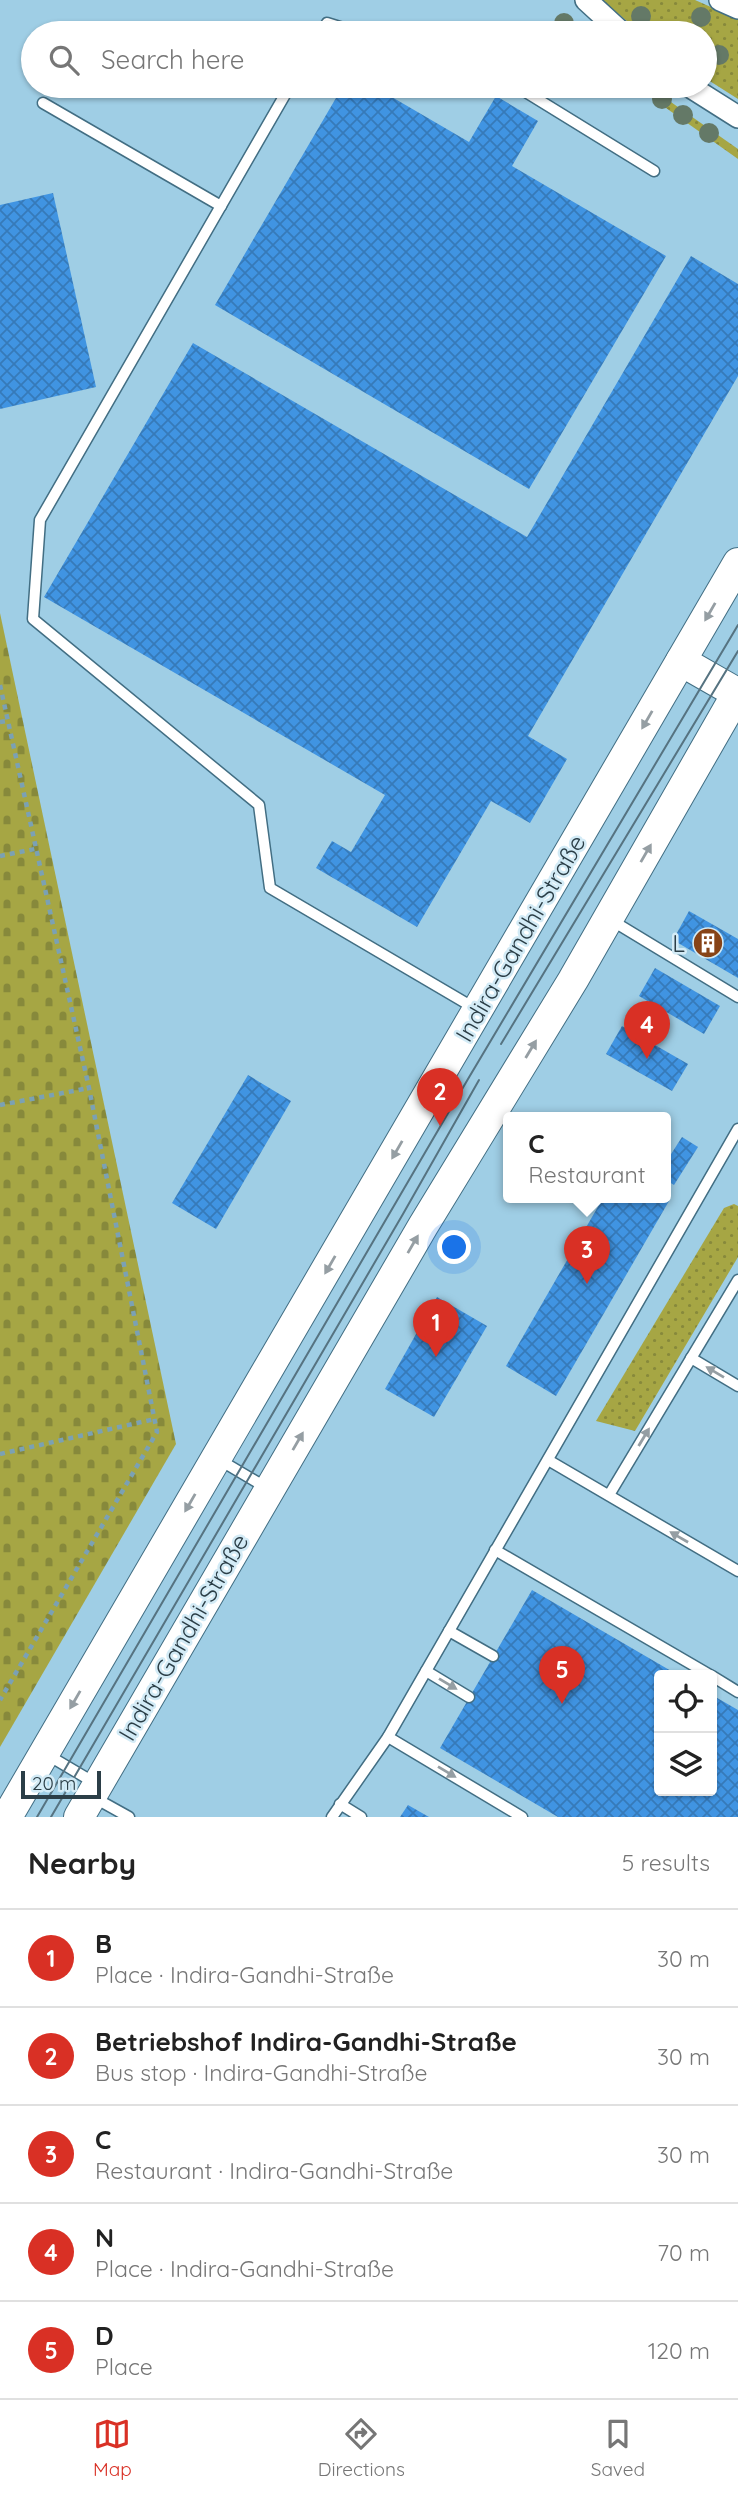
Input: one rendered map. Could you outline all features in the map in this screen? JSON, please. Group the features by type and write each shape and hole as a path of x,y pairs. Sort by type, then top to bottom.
{"main road":[{"name":"Indira-Gandhi-Straße","path":"7,1817 738,562"},
{"path":"681,661 738,693"},
{"name":"Indira-Gandhi-Straße","path":"89,1799 423,1226 608,919 738,693"}],"street":[{"path":"586,0 609,21"},
{"path":"720,0 738,8"},
{"path":"709,98 738,117"}],"lane":[{"path":"283,98 40,520 33,619 259,805 270,888 478,1010"},
{"path":"535,98 654,171"},
{"path":"43,103 221,206"},
{"path":"608,919 738,997"},
{"path":"332,1817 388,1737 734,1144 738,1129"},
{"path":"609,1495 738,1280"},
{"path":"691,1358 738,1386"},
{"path":"216,1458 270,1490"},
{"path":"548,1460 738,1571"},
{"path":"495,1550 701,1670"},
{"path":"449,1631 493,1656"},
{"path":"426,1671 469,1697"},
{"path":"717,1680 738,1692"},
{"path":"388,1737 522,1817"},
{"path":"44,1753 89,1799 129,1817"},
{"path":"340,1804 361,1817"}],"path":[{"path":"0,685 89,1088 157,1432 0,1700"},
{"path":"0,722 7,721"},
{"path":"0,856 35,849"},
{"path":"0,1105 89,1088"},
{"path":"0,1454 155,1419"}],"green space":[{"path":"602,0 695,0 738,19 738,99 717,86 717,21 627,21"},
{"path":"652,98 665,98 738,149 738,159"},
{"path":"0,613 176,1444 0,1747"},
{"path":"734,1204 738,1206 738,1257 635,1431 596,1421 724,1208"}],"building":[{"path":"336,98 394,98 469,142 495,98 499,98 538,121 512,166 666,256 529,489 215,305"},
{"path":"53,193 96,387 0,409 0,205"},
{"path":"691,256 738,284 738,376 528,736 567,759 530,823 491,801 417,927 316,868 332,841 351,852 385,795 44,597 193,343 527,537"},
{"name":"L","path":"689,911 738,939 738,978 673,940"},
{"path":"655,968 720,1006 704,1034 639,996"},
{"path":"622,1026 688,1064 672,1091 606,1054"},
{"path":"248,1075 291,1101 216,1229 172,1203"},
{"path":"682,1137 698,1147 674,1185 671,1183 671,1154"},
{"path":"600,1203 668,1203 556,1396 506,1366"},
{"path":"437,1297 487,1326 434,1417 385,1389"},
{"path":"532,1590 669,1670 654,1670 654,1796 717,1796 717,1698 738,1710 738,1817 558,1817 440,1748"},
{"path":"408,1805 429,1817 400,1817"}],"tram line":[{"path":"37,1817 468,1079 738,625"},
{"path":"501,1044 738,651"},
{"path":"51,1817 479,1080"}],"place":[{"name":"L","path":"708,943"},
{"name":"N","path":"647,1059"},
{"name":"Betriebshof Indira-Gandhi-Straße","path":"440,1126"},
{"name":"C","path":"587,1284"},
{"name":"B","path":"436,1357"},
{"name":"D","path":"562,1704"}]}
